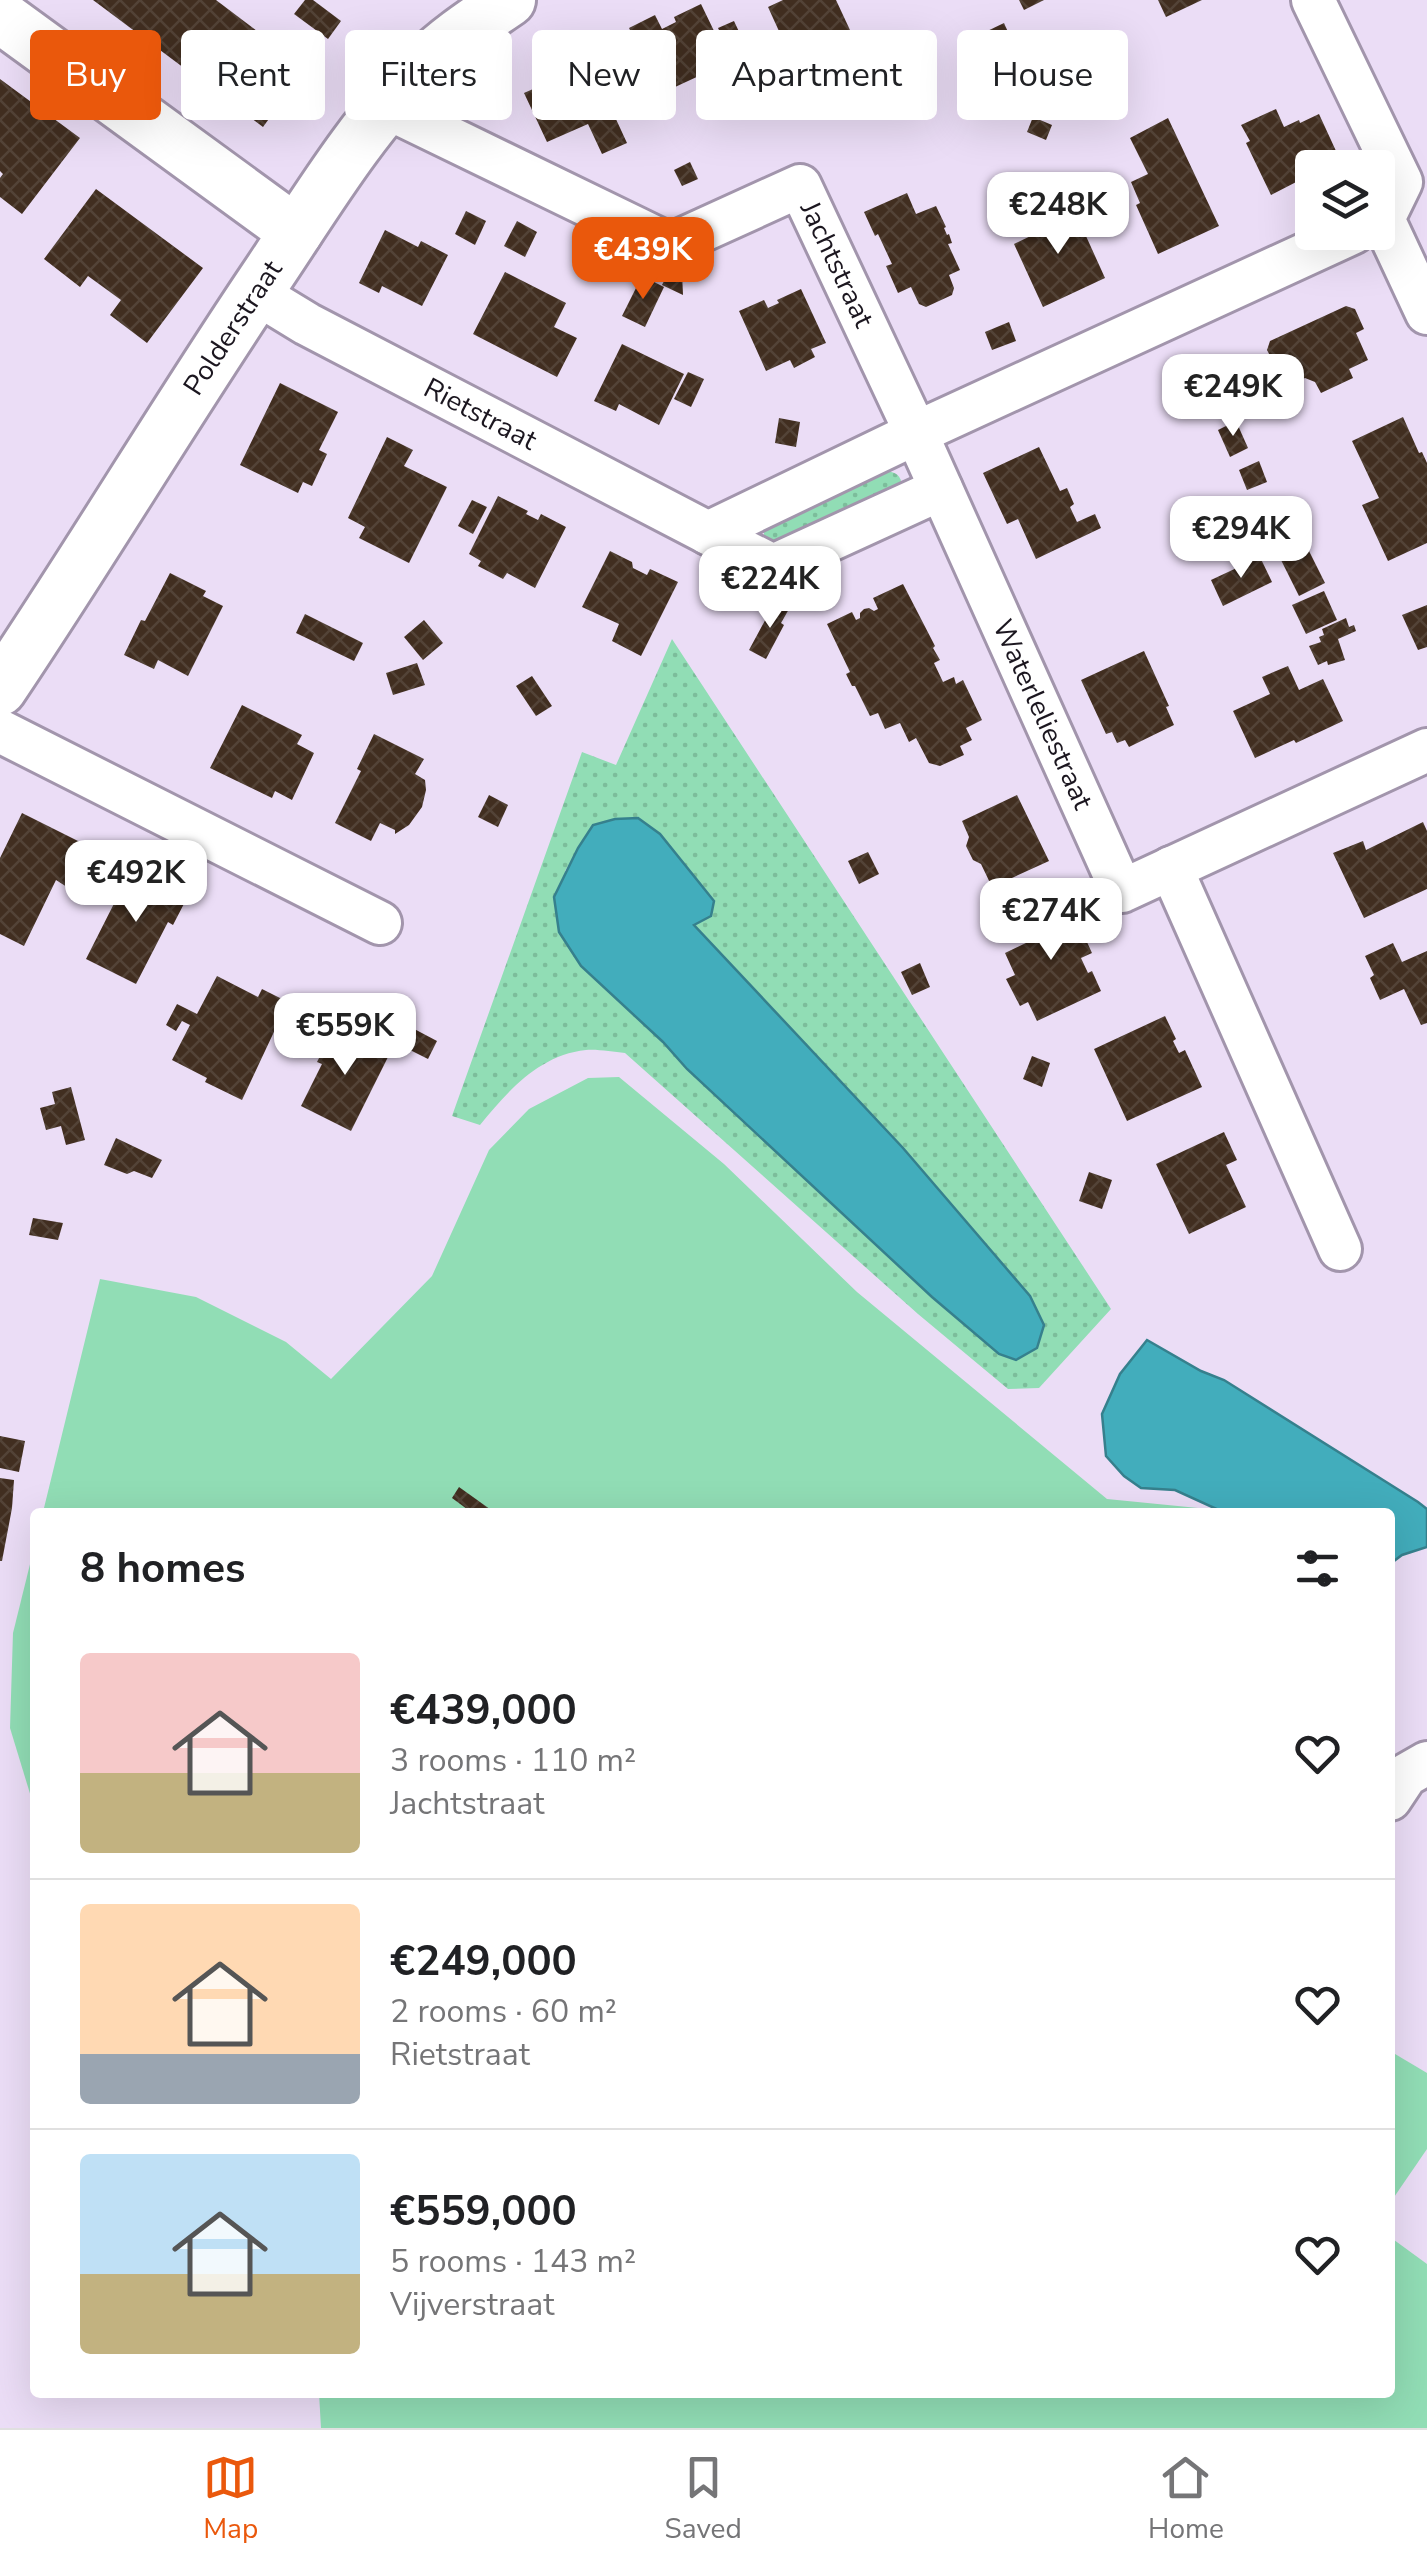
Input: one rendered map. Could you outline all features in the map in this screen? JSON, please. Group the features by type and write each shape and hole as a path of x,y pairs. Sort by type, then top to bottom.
{"street":[{"name":"Polderstraat","path":"464,30 509,0"},
{"path":"1313,0 1386,150"},
{"path":"0,16 296,232"},
{"name":"Polderstraat","path":"0,689 169,423 336,172 376,120"},
{"name":"Jachtstraat","path":"413,120 670,246 800,186 916,433"},
{"path":"708,533 1315,250"},
{"path":"1388,250 1427,313"},
{"name":"Rietstraat","path":"256,292 307,324 774,566 941,488"},
{"path":"916,433 941,488"},
{"name":"Waterleliestraat","path":"941,488 1122,891 1427,750"},
{"path":"0,731 380,923"},
{"path":"1171,868 1340,1249"},
{"path":"1395,1792 1406,1775 1427,1763"}],"green space":[{"path":"885,471 897,475 902,486 783,549 764,538 769,526"},
{"path":"672,639 1111,1309 1039,1388 1008,1389 625,1053 569,1053 526,1077 480,1125 452,1116 582,752 616,765","holes":["593,826 660,834 714,901 711,916 693,925 903,1148 1030,1296 999,1354 932,1297 687,1069 663,1042 565,871"]},
{"path":"619,1077 724,1164 857,1292 1107,1499 1198,1508 44,1508 100,1279 196,1297 286,1342 331,1379 432,1276 489,1150 529,1109 588,1078"},
{"path":"30,1564 30,1794 10,1728 13,1633"},
{"path":"1395,2054 1427,2073 1427,2149 1395,2196"},
{"path":"1395,2241 1427,2264 1427,2428 321,2428 319,2398 1395,2398"}],"water":[{"path":"638,818 660,834 714,901 711,916 694,925 903,1148 1030,1296 1044,1325 1037,1348 1016,1360 999,1354 932,1297 581,966 559,932 554,897 593,825"},
{"path":"1147,1340 1224,1380 1427,1509 1427,1547 1395,1560 1395,1508 1214,1508 1175,1490 1141,1488 1106,1456 1102,1414 1120,1374"}],"building":[{"path":"93,0 216,0 256,30 181,30 181,66 161,51 161,30 133,30"},
{"path":"305,0 313,0 341,21 328,39 325,30 316,30 294,14"},
{"path":"783,0 836,0 850,30 778,30 768,7"},
{"path":"1019,0 1044,0 1024,10"},
{"path":"1158,0 1202,0 1166,17"},
{"path":"701,4 714,30 696,30 696,77 676,87 676,30 629,28 655,15 662,29 676,22 674,17"},
{"path":"734,21 738,30 719,30"},
{"path":"0,79 30,101 30,120 56,120 80,138 22,214 0,197"},
{"path":"532,89 532,110 524,93"},
{"path":"1276,109 1284,127 1319,114 1336,150 1295,150 1295,183 1271,195 1241,125"},
{"path":"1168,118 1219,226 1158,254 1136,205 1140,203 1131,182 1148,174 1130,138"},
{"path":"537,120 616,120 627,143 602,154 588,124 547,142"},
{"path":"1032,120 1052,125 1046,140 1027,132"},
{"path":"690,162 698,179 682,186 674,170"},
{"path":"96,189 203,268 147,343 110,315 121,300 88,276 80,287 44,259"},
{"path":"907,193 916,214 936,206 960,270 949,275 954,288 952,295 926,307 919,304 911,287 898,293 886,266 892,264 864,212"},
{"path":"1053,206 1054,210 1060,207 1066,219 1076,214 1105,278 1043,307 1014,244 1037,233 1031,221 1037,218 1035,214"},
{"path":"466,211 486,221 475,245 455,234"},
{"path":"517,221 537,232 525,257 504,246"},
{"path":"385,230 418,247 421,241 448,255 422,306 382,286 379,293 359,283"},
{"path":"671,267 682,272 683,295 662,285"},
{"path":"505,272 566,303 554,327 577,338 557,377 473,334"},
{"path":"642,276 664,287 645,327 622,316"},
{"path":"801,289 826,343 811,349 815,357 794,368 790,360 766,371 739,311 764,300 768,308"},
{"path":"1346,306 1355,309 1364,329 1356,333 1368,360 1349,369 1353,378 1321,393 1315,382 1305,378 1286,387 1267,350 1270,341"},
{"path":"1009,322 1016,341 992,350 985,332"},
{"path":"622,344 684,374 659,425 619,404 616,411 594,401"},
{"path":"688,372 704,379 691,407 674,399"},
{"path":"280,383 338,412 319,450 327,454 312,486 303,482 298,493 240,465"},
{"path":"1403,417 1427,463 1427,543 1388,561 1362,505 1379,498 1352,441"},
{"path":"779,418 800,422 796,447 775,443"},
{"path":"1236,421 1248,448 1230,457 1218,430"},
{"path":"387,437 413,450 404,466 447,487 409,563 359,538 365,527 348,518"},
{"path":"1039,447 1060,491 1067,488 1077,522 1095,514 1101,528 1036,559 1018,519 1007,524 983,473"},
{"path":"1259,461 1267,482 1247,490 1239,470"},
{"path":"498,496 538,520 541,514 566,527 535,588 507,573 503,579 478,566 481,561 469,554"},
{"path":"472,500 487,507 473,534 458,526"},
{"path":"1307,547 1325,583 1299,596 1281,560"},
{"path":"610,551 647,575 650,569 678,582 641,656 612,641 619,624 582,607"},
{"path":"1260,557 1272,582 1223,606 1211,580"},
{"path":"170,573 206,591 203,596 223,606 188,676 158,660 154,669 124,655"},
{"path":"903,584 935,646 940,660 934,663 943,682 954,677 956,684 963,680 982,720 966,728 972,740 960,746 964,755 940,766 929,763 916,738 909,742 900,723 885,729 878,713 870,716 846,674 850,672 827,624 852,612 856,620 864,609 878,609 873,598"},
{"path":"1324,591 1337,620 1306,634 1292,605"},
{"path":"775,602 789,609 766,659 749,650"},
{"path":"1427,605 1427,647 1418,650 1402,615"},
{"path":"305,614 363,643 354,661 296,633"},
{"path":"1346,618 1349,627 1354,625 1356,631 1338,639 1345,660 1318,665 1309,646 1321,642 1322,629"},
{"path":"424,620 443,643 423,660 404,637"},
{"path":"1144,651 1174,725 1129,747 1125,740 1117,743 1112,732 1106,734 1081,680"},
{"path":"417,663 425,685 393,695 386,673"},
{"path":"1288,666 1299,690 1323,679 1343,721 1255,758 1233,711 1270,694 1262,677"},
{"path":"532,676 552,706 536,716 516,686"},
{"path":"242,705 302,735 297,744 314,753 292,800 275,791 272,798 210,768"},
{"path":"374,734 424,759 415,774 425,780 426,790 422,807 409,825 395,834 395,830 380,823 371,841 335,823"},
{"path":"489,795 508,805 498,827 478,817"},
{"path":"1017,795 1049,861 992,887 981,864 973,860 966,846 969,837 962,821"},
{"path":"22,813 88,846 67,887 56,880 24,946 0,934 0,858"},
{"path":"1423,822 1427,831 1427,889 1364,918 1333,853 1363,841 1366,850"},
{"path":"94,852 109,859 94,890 79,883"},
{"path":"868,852 879,874 859,884 848,861"},
{"path":"132,868 188,896 173,925 168,922 136,984 86,959"},
{"path":"1059,898 1069,922 1076,918 1092,953 1081,958 1101,991 1037,1021 1028,1002 1020,1006 1006,979 1015,975 1005,953 1030,941 1018,918"},
{"path":"1393,943 1402,962 1427,951 1427,1023 1421,1025 1404,989 1380,1000 1370,978 1374,975 1365,956"},
{"path":"920,963 930,987 912,995 901,972"},
{"path":"217,976 258,997 262,989 288,1002 242,1100 172,1060 190,1025 182,1021 176,1031 166,1025 177,1004 197,1014"},
{"path":"1165,1016 1179,1053 1185,1050 1202,1087 1127,1121 1094,1049"},
{"path":"401,1022 437,1041 428,1059 392,1041"},
{"path":"336,1025 390,1053 351,1131 301,1106"},
{"path":"1032,1056 1050,1063 1042,1087 1023,1079"},
{"path":"71,1087 85,1140 66,1145 61,1126 46,1130 40,1108 55,1104 52,1092"},
{"path":"1224,1132 1237,1160 1226,1165 1246,1207 1189,1234 1156,1164"},
{"path":"116,1138 162,1160 152,1178 104,1165"},
{"path":"1089,1172 1112,1180 1102,1209 1079,1201"},
{"path":"33,1218 63,1223 58,1240 29,1235"},
{"path":"0,1436 25,1441 19,1472 0,1468"},
{"path":"0,1478 14,1480 2,1561 0,1561"},
{"path":"459,1487 488,1508 466,1508 452,1498"}]}
